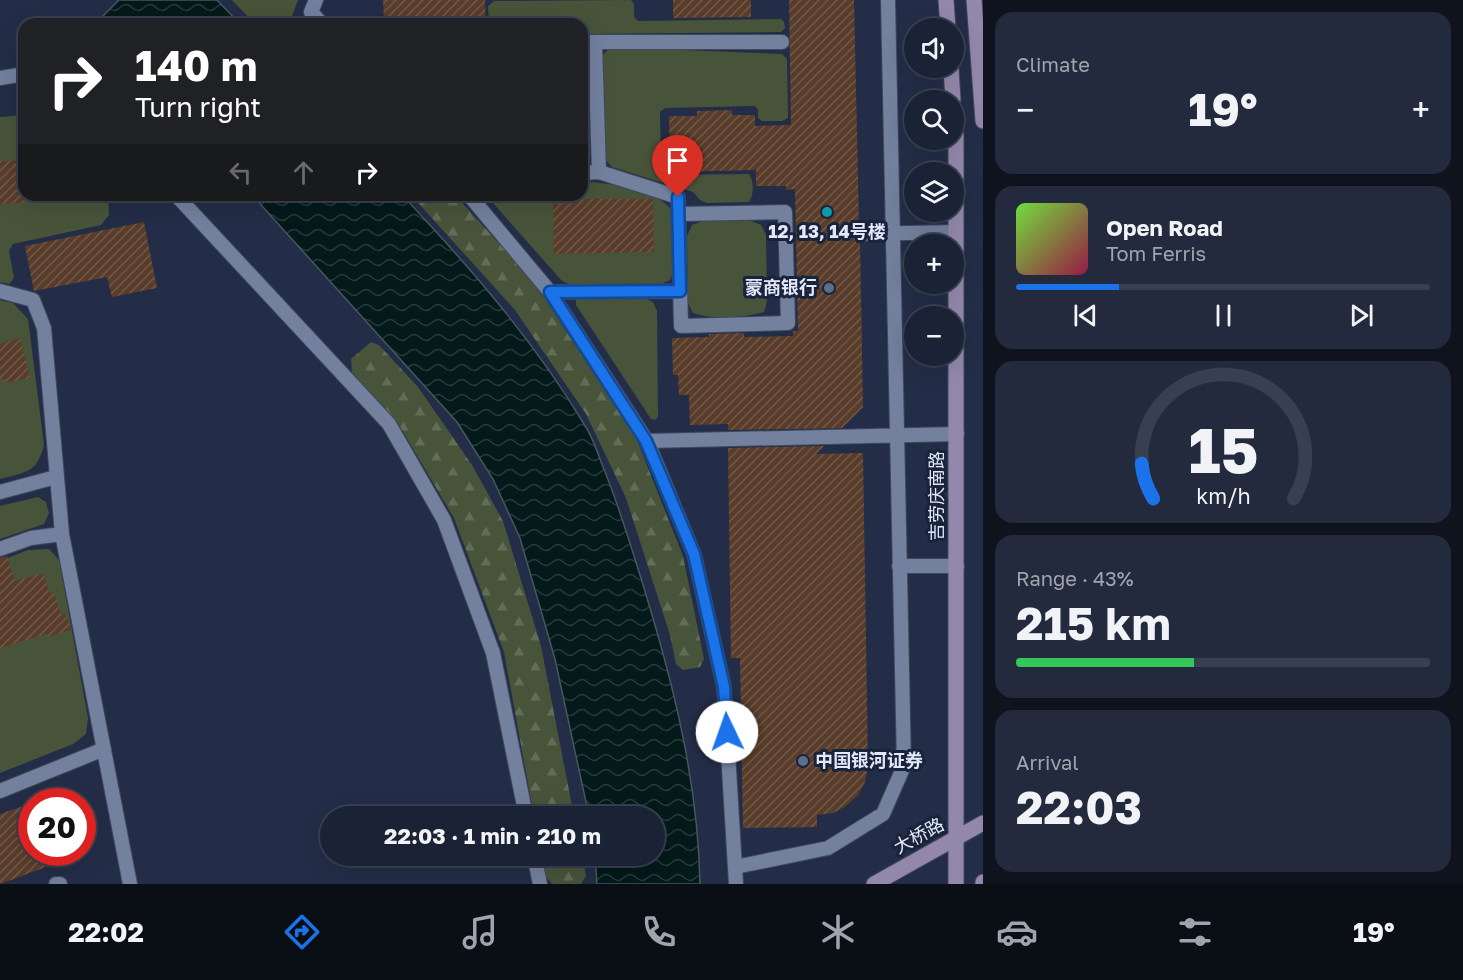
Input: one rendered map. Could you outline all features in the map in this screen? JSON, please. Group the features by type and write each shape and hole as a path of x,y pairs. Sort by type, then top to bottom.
{"main road":[{"path":"946,0 947,18"},
{"path":"974,0 983,121"},
{"name":"吉劳庆南路","path":"956,150 956,884"},
{"name":"大桥路","path":"874,884 983,823"}],"lane":[{"path":"316,0 311,12 316,18"},
{"path":"735,867 828,848 883,814 904,766 888,0"},
{"path":"599,172 588,42 782,42"},
{"path":"0,78 18,75"},
{"path":"588,172 599,172 678,197 681,326 788,323 791,235 785,212 679,214"},
{"path":"182,201 389,424 444,520 493,653 524,806"},
{"path":"474,201 550,292 646,441 694,554 724,687 736,884"},
{"path":"859,234 956,232"},
{"path":"0,291 33,300 44,328 62,534 130,884"},
{"path":"550,292 680,291"},
{"path":"646,441 957,434"},
{"path":"0,492 57,477"},
{"path":"0,549 31,538 62,534"},
{"path":"899,566 957,566"},
{"path":"0,791 104,749"},
{"path":"536,866 540,884"}],"green space":[{"path":"232,0 298,0 291,18 249,18"},
{"path":"631,0 634,4 634,17 638,21 781,19 785,28 781,32 588,34 588,18 489,18 488,6 494,1"},
{"path":"610,47 782,54 787,59 788,118 782,121 762,121 758,118 758,110 755,106 665,108 660,112 661,172 665,175 749,174 753,188 749,202 707,203 700,200 693,192 612,167 606,160 603,55"},
{"path":"18,116 18,201 108,201 109,215 101,225 13,244 9,251 14,278 9,284 0,282 0,117"},
{"path":"588,182 604,183 644,192 665,203 672,211 674,271 670,280 661,284 572,285 562,281 491,201 588,201"},
{"path":"416,201 460,201 534,282 637,440 683,556 704,659 700,667 683,670 676,664 670,635 626,498 586,414 515,310"},
{"path":"749,220 761,225 766,235 767,302 764,312 728,317 710,317 693,313 688,303 687,236 692,225 703,221"},
{"path":"581,297 642,297 653,302 657,311 658,417 655,420 651,419 576,305 576,299"},
{"path":"0,300 13,303 28,319 44,445 38,461 29,470 0,479"},
{"path":"371,342 379,345 418,387 472,465 503,521 541,646 572,806 532,806 504,652 454,518 396,420 352,373 351,359"},
{"path":"38,497 46,502 49,513 44,524 0,539 0,506"},
{"path":"49,549 59,560 88,718 86,734 73,744 0,773 0,561 28,550"},
{"path":"543,866 584,866 586,876 581,884 552,884 545,876"}],"water":[{"path":"119,0 217,0 234,18 101,18"},
{"path":"257,201 407,201 501,307 567,397 591,437 610,485 669,677 694,801 700,884 597,884 596,866 665,866 665,806 587,806 555,659 520,538 493,479 457,422"}],"building":[{"path":"383,0 485,0 486,18 384,18"},
{"path":"673,0 751,0 751,17 673,18"},
{"name":"12, 13, 14号楼","path":"789,0 854,0 859,225 854,227 850,234 852,239 860,243 863,407 842,428 728,430 728,424 690,425 689,395 679,395 678,375 673,375 672,338 744,333 744,337 793,336 793,331 798,331 795,189 786,190 786,186 756,186 756,170 670,172 669,116 697,116 697,111 732,110 732,115 755,115 755,126 791,125"},
{"path":"18,160 18,201 24,201 24,203 0,204 0,161"},
{"path":"588,199 653,199 654,252 554,254 553,204 566,204 566,201 588,201"},
{"path":"144,222 157,288 112,297 107,277 34,291 25,246"},
{"path":"20,338 30,378 6,383 5,379 0,380 0,344"},
{"path":"824,446 816,454 863,453 868,766 865,782 858,795 846,806 833,813 817,815 817,827 743,828 740,658 731,658 728,448"},
{"path":"7,556 15,581 44,573 49,593 54,592 61,615 65,613 71,630 47,637 46,634 0,648 0,558"},
{"path":"18,808 18,866 49,866 0,884 0,814"}],"place":[{"name":"12, 13, 14号楼","path":"827,212"},
{"name":"蒙商银行","path":"829,288"},
{"name":"中国银河证券","path":"803,761"}],"route":[{"path":"678,197 680,291 550,292 646,441 694,554 724,687 727,732"}]}
